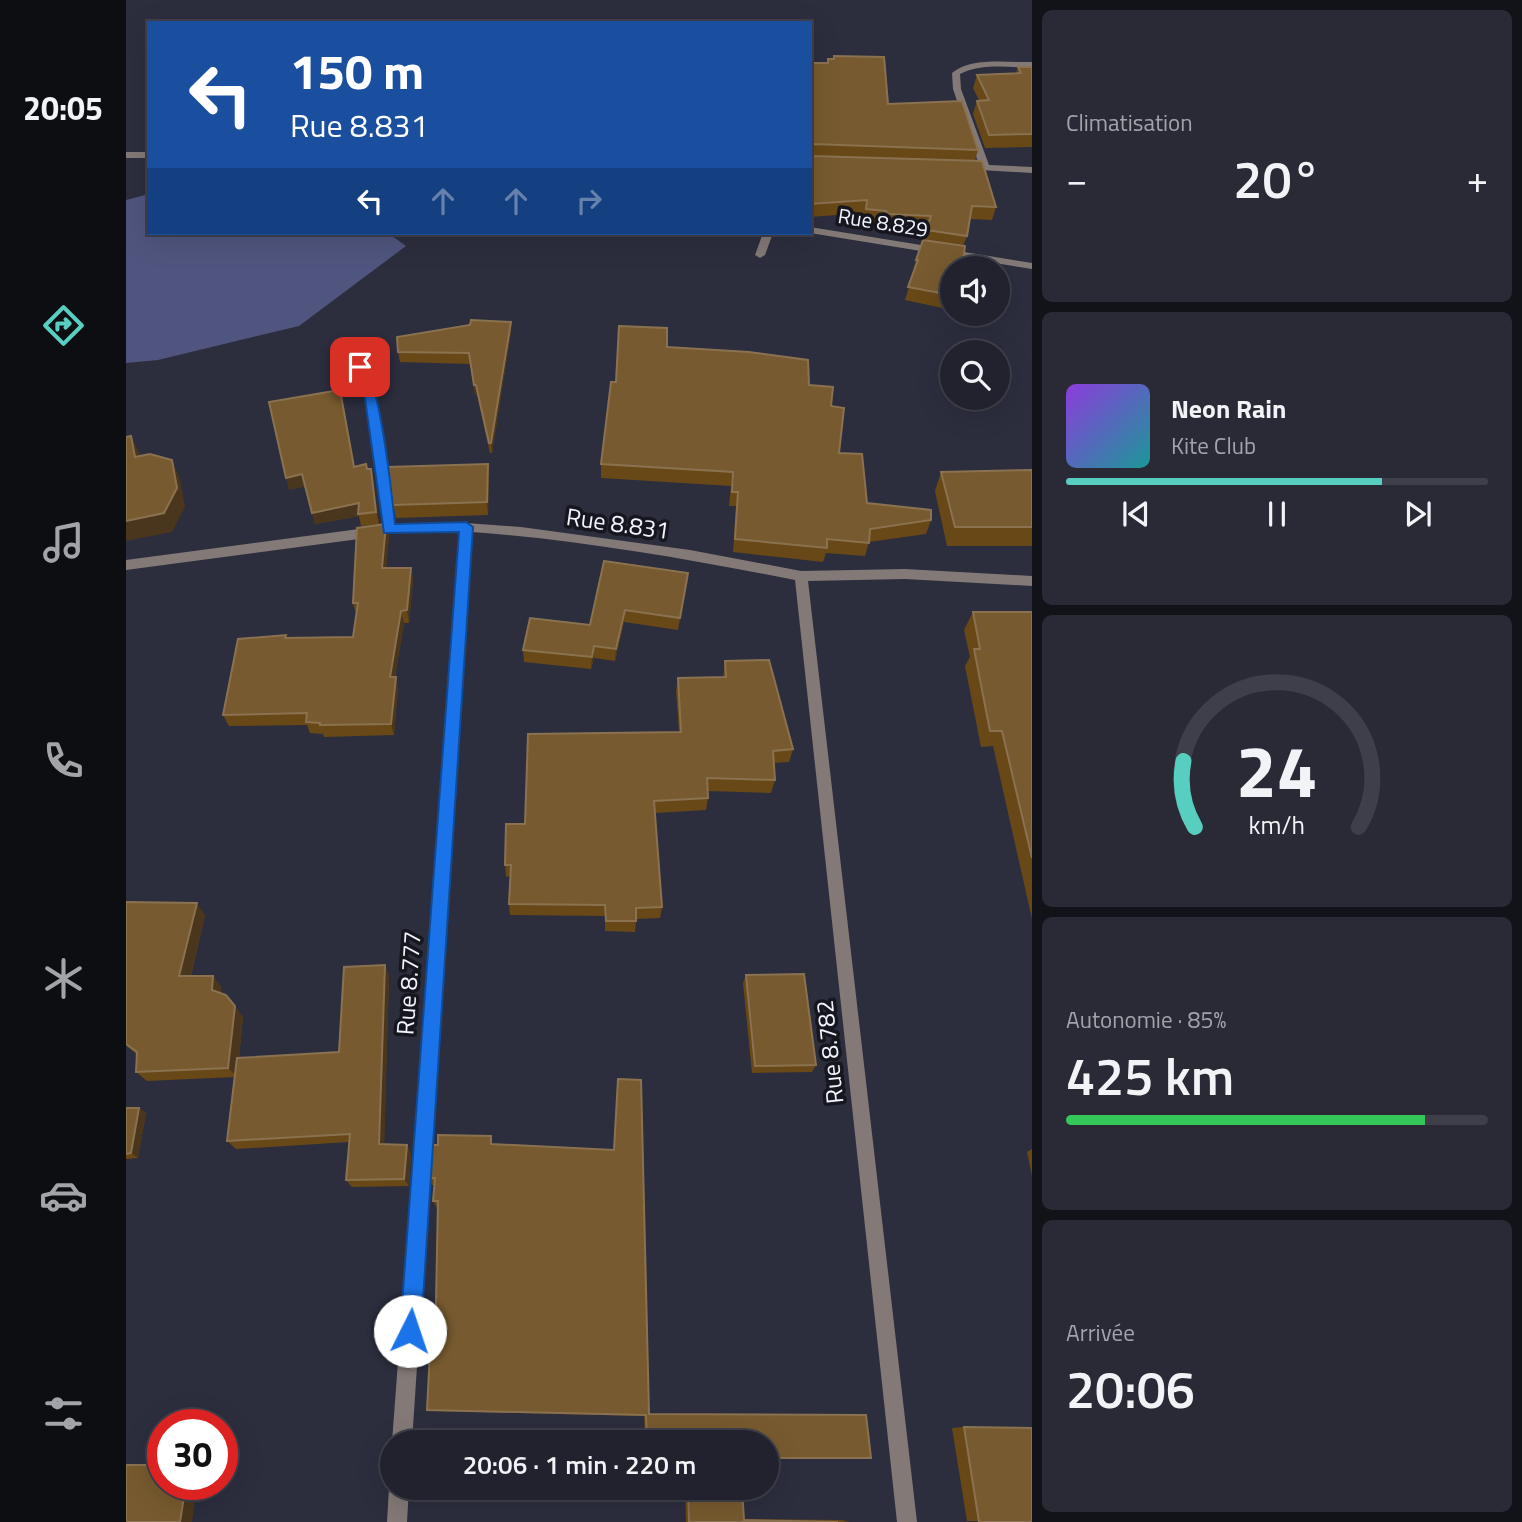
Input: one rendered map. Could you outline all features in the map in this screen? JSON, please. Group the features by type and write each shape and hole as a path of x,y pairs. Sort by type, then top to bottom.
{"street":[{"path":"985,168 957,89 956,73 961,68 974,66 1032,65"},
{"path":"126,155 147,156"},
{"path":"958,167 1032,170"},
{"name":"Rue 8.829","path":"812,230 1032,266"},
{"path":"760,256 767,235"},
{"path":"349,341 370,392 389,530"},
{"name":"Rue 8.831","path":"126,565 389,530 466,527 595,540 801,576 905,574 1032,581"},
{"name":"Rue 8.777","path":"403,1430 466,527"},
{"name":"Rue 8.782","path":"801,576 907,1522"},
{"path":"397,1522 398,1500"}],"shaded area":[{"path":"147,195 147,235 391,235 406,246 299,326 158,360 126,363 126,200"}],"building":[{"path":"834,56 884,57 888,104 962,101 978,150 812,144 812,63 828,63 828,59 834,59"},
{"path":"1018,67 1032,67 1032,134 989,135 977,101 989,100 977,75 1021,73"},
{"path":"812,156 982,161 996,207 972,206 967,236 926,230 931,216 888,214 886,211 866,209 867,200 812,204"},
{"path":"923,240 965,246 964,256 940,256 940,293 908,287"},
{"path":"471,320 511,322 491,443 474,385 469,353 398,352 397,337 470,325"},
{"path":"619,326 667,328 667,347 749,352 808,360 809,385 833,387 831,406 844,408 839,453 862,454 867,503 931,510 931,520 870,529 869,543 827,539 827,548 735,539 738,492 732,492 733,472 601,464 611,382 616,382"},
{"path":"340,390 354,467 366,464 367,469 371,469 376,512 358,514 359,503 312,513 302,474 286,478 269,402"},
{"path":"131,436 135,457 150,454 172,460 177,488 164,513 126,521 126,437"},
{"path":"488,464 487,502 393,505 388,467"},
{"path":"1032,470 1032,527 955,527 941,472"},
{"path":"386,524 382,568 411,568 407,610 401,611 390,677 396,677 391,724 320,725 306,722 307,713 223,715 238,639 286,635 285,638 353,637 358,603 353,603 357,528"},
{"path":"604,561 688,573 680,618 625,610 616,649 594,646 592,657 523,650 530,618 590,625"},
{"path":"973,612 1032,612 1032,858 1002,731 990,731 974,649 980,649"},
{"path":"769,660 793,749 773,751 775,780 707,778 708,798 654,801 662,907 636,908 636,921 606,921 605,905 509,904 511,865 505,865 506,824 525,824 528,734 681,732 678,678 726,677 725,661"},
{"path":"126,902 197,903 179,976 213,976 212,990 226,995 235,1006 228,1068 136,1072 137,1052 126,1044"},
{"path":"385,965 379,1144 407,1145 404,1179 346,1180 350,1134 227,1141 237,1058 339,1052 344,967"},
{"path":"804,974 816,1065 755,1066 746,975"},
{"path":"618,1079 641,1080 649,1414 866,1415 871,1458 779,1458 779,1430 647,1430 646,1415 427,1410 430,1352 435,1352 438,1201 433,1201 435,1178 428,1179 430,1145 438,1145 438,1135 491,1136 491,1144 614,1150"},
{"path":"126,1108 139,1108 131,1153 126,1154"},
{"path":"964,1427 1032,1428 1032,1522 979,1522"},
{"path":"126,1465 147,1465 147,1500 183,1500 180,1522 126,1522"},
{"path":"688,1500 743,1500 744,1520 838,1522 689,1522"}],"route":[{"path":"360,367 370,392 389,530 466,527 410,1331"}]}
